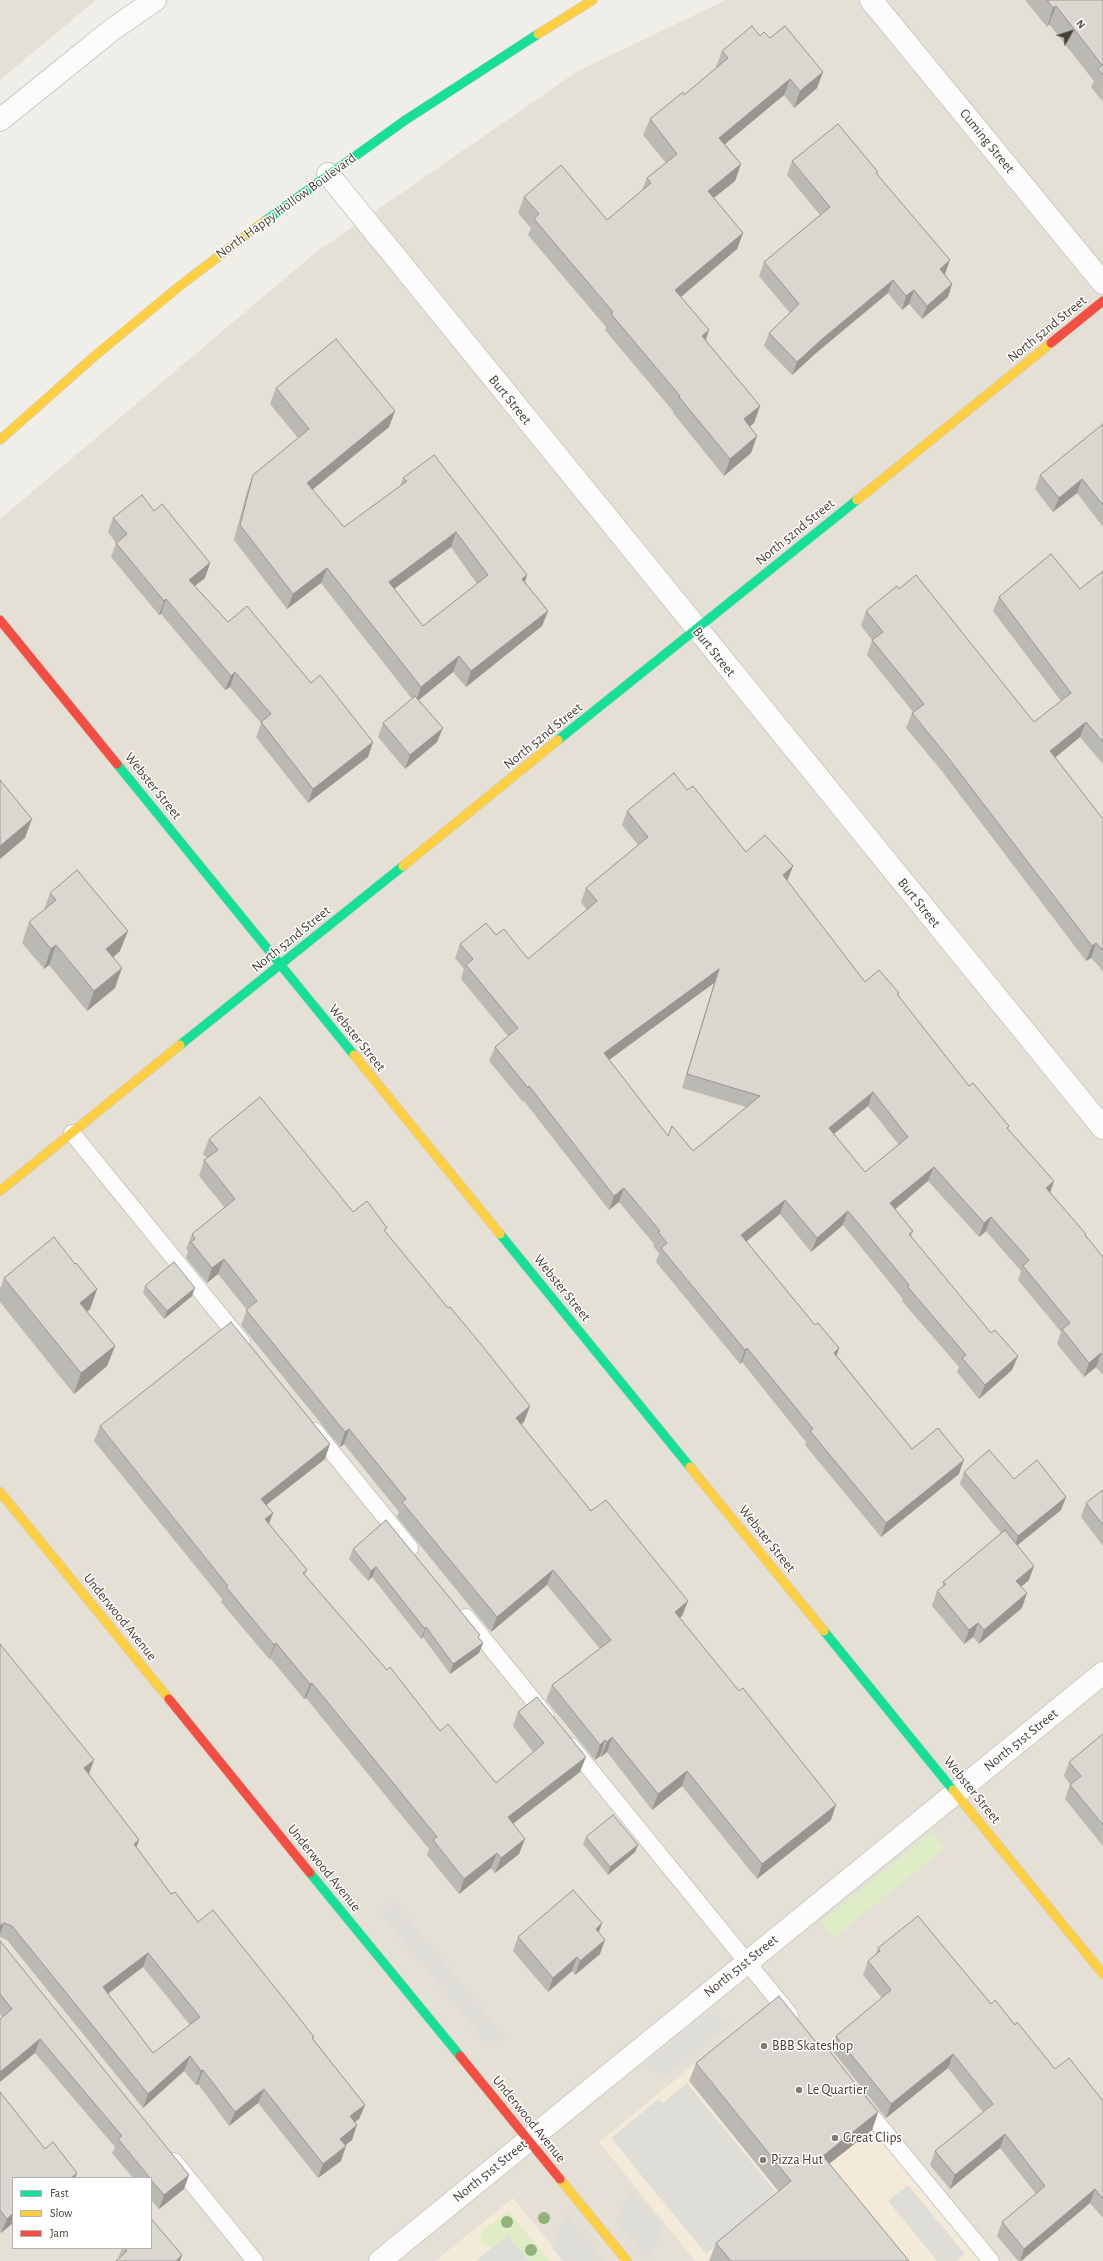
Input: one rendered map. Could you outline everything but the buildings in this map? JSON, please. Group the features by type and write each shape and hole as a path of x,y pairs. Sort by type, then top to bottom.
{"street":[{"path":"0,120 113,28 155,0"},
{"name":"North Happy Hollow Boulevard","path":"0,440 97,354 181,285 328,174 473,75 593,0"},
{"name":"Cuming Street","path":"871,0 1103,283"},
{"name":"Burt Street","path":"328,174 696,630 1103,1128"},
{"name":"North 52nd Street","path":"0,1191 1103,301"},
{"name":"Webster Street","path":"0,620 280,966 1103,1974"},
{"name":"Underwood Avenue","path":"0,1492 627,2261"},
{"name":"North 51st Street","path":"380,2261 1103,1673"}],"lane":[{"path":"72,1133 250,1352"},
{"path":"306,1421 422,1563"},
{"path":"457,1607 799,2026"},
{"path":"853,2092 991,2261"},
{"path":"165,2150 255,2261"}],"shaded area":[{"path":"0,0 96,0 0,80"},
{"path":"726,0 1103,0 1103,2261 0,2261 0,519 315,253 578,71"},
{"path":"394,1901 505,2037 491,2048 380,1912"},
{"path":"772,2001 984,2261 695,2261 599,2142"},
{"path":"707,2013 732,2023 666,2076 641,2066"},
{"path":"687,2083 776,2192 706,2254 611,2138 659,2099 663,2103"},
{"path":"908,2185 965,2254 956,2261 937,2261 888,2201"},
{"path":"631,2188 662,2226 649,2261 616,2221"},
{"path":"513,2198 565,2261 435,2261"},
{"path":"566,2213 604,2261 563,2261 552,2248"},
{"path":"508,2236 529,2261 476,2261 494,2246"}],"green space":[{"path":"932,1832 945,1848 834,1938 821,1922"},
{"path":"508,2211 550,2261 529,2261 508,2236 494,2246 487,2247 483,2243 480,2239 484,2230"}],"traffic: fast":[{"path":"265,221 404,121 538,34"},
{"path":"558,740 857,500"},
{"path":"117,764 354,1055"},
{"path":"180,1045 403,866"},
{"path":"500,1234 690,1467"},
{"path":"824,1631 953,1790"},
{"path":"310,1873 460,2056"}],"traffic: slow":[{"path":"538,34 593,0"},
{"path":"0,440 97,354 181,285 265,221"},
{"path":"857,500 1051,343"},
{"path":"403,866 558,740"},
{"path":"0,1191 180,1045"},
{"path":"354,1055 500,1234"},
{"path":"690,1467 824,1631"},
{"path":"0,1492 169,1699"},
{"path":"953,1790 1103,1974"},
{"path":"560,2179 627,2261"}],"traffic: jam":[{"path":"1051,343 1103,301"},
{"path":"0,620 117,764"},
{"path":"169,1699 310,1873"},
{"path":"460,2056 560,2179"}],"place":[{"name":"BBB Skateshop","path":"764,2046"},
{"name":"Le Quartier","path":"799,2090"},
{"name":"Great Clips","path":"835,2138"},
{"name":"Pizza Hut","path":"763,2160"}]}
